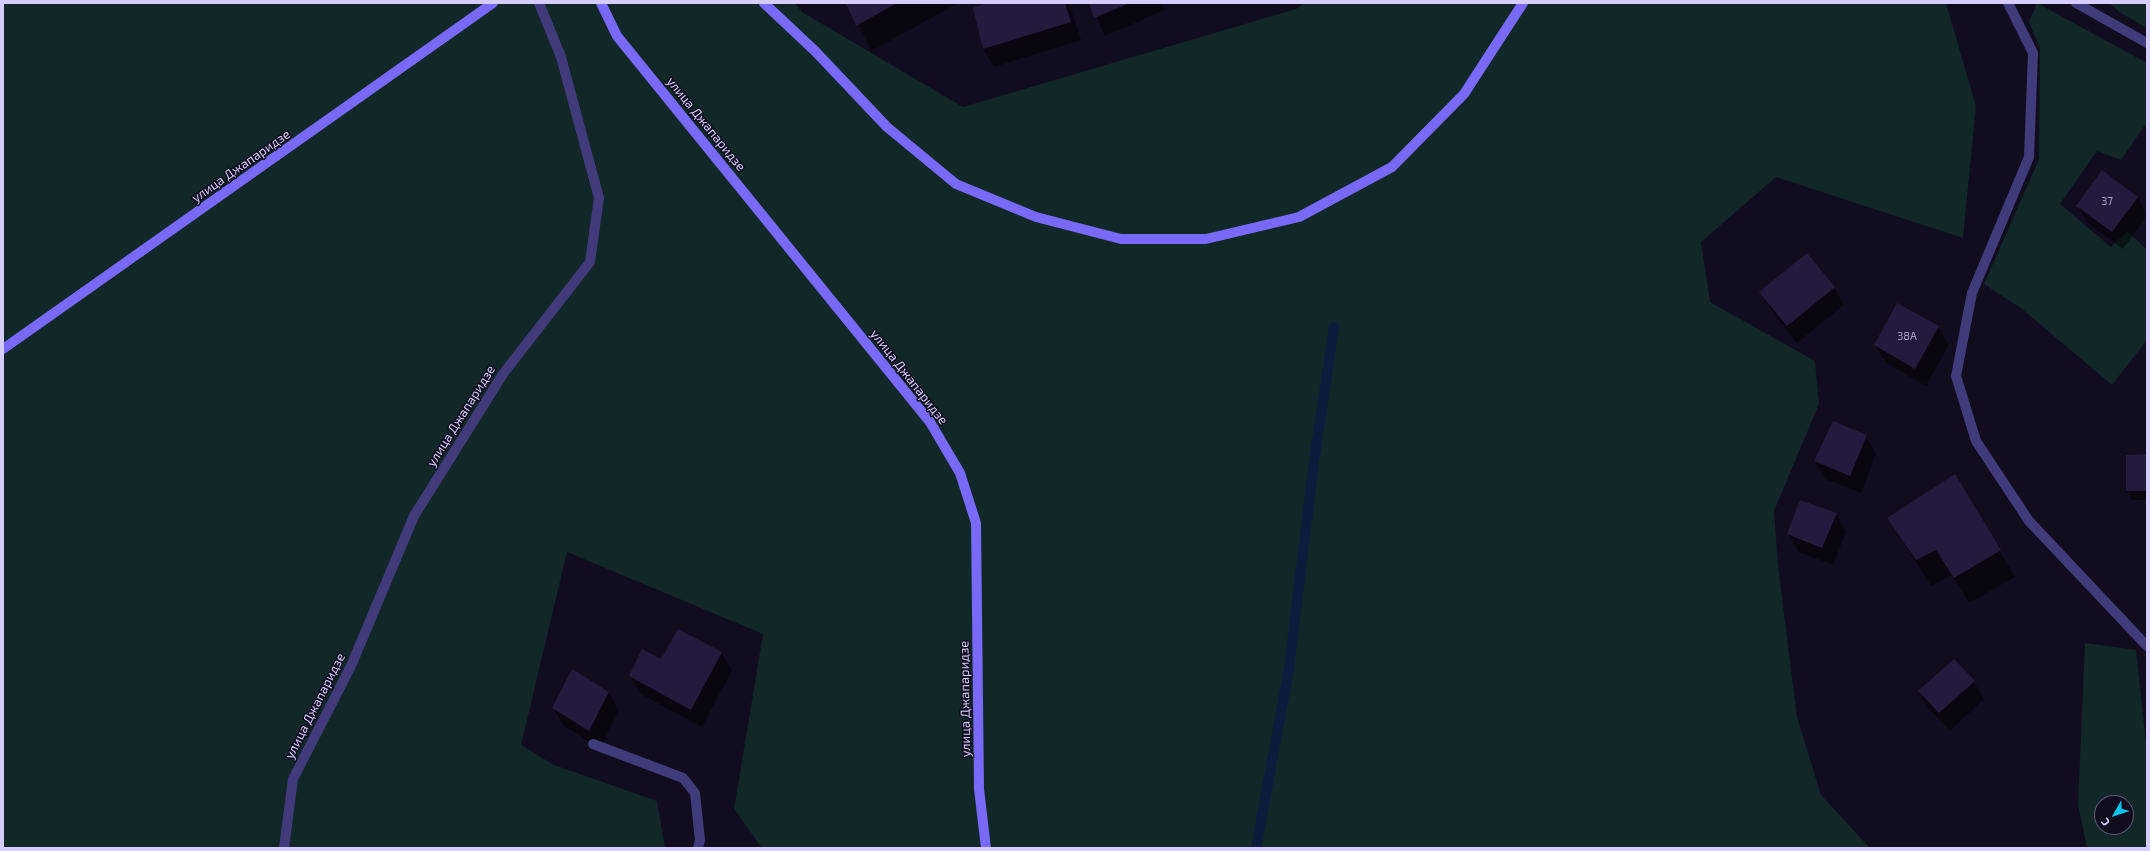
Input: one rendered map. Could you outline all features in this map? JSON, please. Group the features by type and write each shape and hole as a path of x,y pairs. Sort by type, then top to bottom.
{"street":[{"name":"улица Джапаридзе","path":"3,349 493,3"},
{"name":"улица Джапаридзе","path":"284,848 293,779 350,666 414,516 503,374 590,262 599,198 561,57 539,3"},
{"name":"улица Джапаридзе","path":"601,3 617,36 930,422 960,473 976,523 979,789 986,848"},
{"path":"764,3 815,51 887,127 956,184 1036,217 1121,239 1206,239 1299,217 1392,167 1464,94 1523,3"},
{"path":"2008,3 2033,53 2029,157 1972,293 1956,376 1976,441 2029,521 2147,646"},
{"path":"2076,3 2147,43"},
{"path":"593,744 683,778 695,793 700,840 698,848"}],"green space":[{"path":"3,3 795,3 802,12 963,107 1296,9 1305,3 1946,3 1976,106 1963,238 1776,177 1701,242 1710,302 1815,361 1819,404 1774,511 1778,566 1797,717 1821,795 1870,848 762,848 734,809 763,634 567,552 521,745 554,765 657,801 665,848 3,848"},
{"path":"2037,3 2147,63 2147,122 2121,160 2097,151 2060,204 2111,247 2127,231 2147,250 2147,340 2112,385 2022,309 1984,284 2039,159 2040,49 2029,22"},
{"path":"2109,3 2147,3 2147,28 2122,14"},
{"path":"2085,643 2136,650 2147,753 2147,848 2087,848 2078,805"}],"building":[{"path":"846,3 897,3 856,26"},
{"path":"987,3 1065,3 1071,22 983,49 973,8"},
{"path":"1089,3 1130,3 1094,18"},
{"path":"2102,170 2138,197 2112,232 2076,206"},
{"path":"1807,253 1835,287 1787,326 1759,292"},
{"path":"1897,303 1939,326 1915,369 1874,345"},
{"path":"1833,421 1867,435 1850,476 1814,461"},
{"path":"2147,454 2147,491 2126,491 2126,455"},
{"path":"1955,474 2001,550 1954,578 1936,550 1916,560 1887,518"},
{"path":"1800,500 1837,513 1822,548 1787,534"},
{"path":"678,629 722,652 691,710 629,676 642,649 661,659"},
{"path":"1954,659 1975,681 1939,713 1918,691"},
{"path":"572,669 609,692 589,731 552,708"}],"waterway":[{"path":"1256,848 1289,669 1314,461 1334,327"}]}
